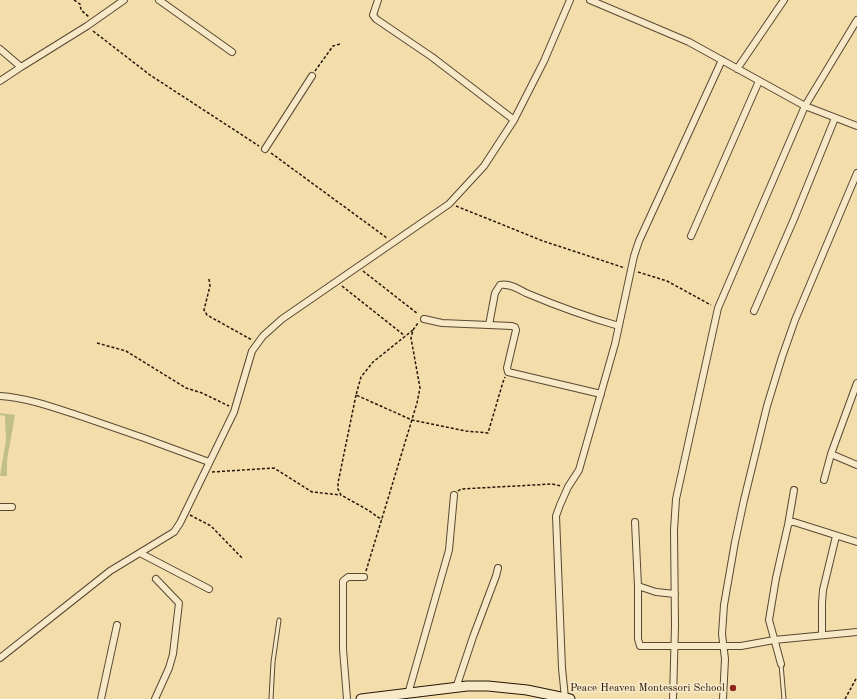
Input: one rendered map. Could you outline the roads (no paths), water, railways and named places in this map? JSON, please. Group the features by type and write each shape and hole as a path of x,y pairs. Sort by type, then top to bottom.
{"main road":[{"path":"366,699 456,688 488,686 511,688 567,698"}],"street":[{"path":"0,81 87,26 124,0"},
{"path":"159,0 232,52"},
{"path":"378,0 374,16 376,20 432,57 514,120"},
{"path":"0,658 110,571 174,532 226,430 248,362 257,343 282,319 449,204 484,166 514,120 544,61 570,0"},
{"path":"590,0 689,42 805,106 857,126"},
{"path":"737,69 784,0"},
{"path":"673,699 675,594 674,530 676,499 718,308 805,106 857,20"},
{"path":"0,49 21,67"},
{"path":"567,698 562,668 556,516 568,487 579,470 619,326 634,256 639,241 722,60"},
{"path":"265,150 312,76"},
{"path":"692,236 759,81"},
{"path":"754,311 794,219 835,118"},
{"path":"723,699 725,659 722,634 724,605 735,542 767,406 795,320 857,173"},
{"path":"488,325 495,293 500,285 504,284 577,314 619,326"},
{"path":"424,319 442,324 515,327 516,330 507,368 508,372 601,394"},
{"path":"824,480 831,454 857,383"},
{"path":"0,396 44,404 133,433 209,462"},
{"path":"831,454 857,465"},
{"path":"781,664 769,620 794,490"},
{"path":"408,694 449,550 454,495"},
{"path":"0,507 12,507"},
{"path":"635,522 638,586 638,640 640,646 741,646 822,634 857,632"},
{"path":"788,524 790,522 794,522 857,542"},
{"path":"822,634 823,590 836,536"},
{"path":"140,553 209,589"},
{"path":"456,688 498,568"},
{"path":"347,699 343,649 344,581 348,577 364,577"},
{"path":"155,699 169,668 173,654 179,603 156,579"},
{"path":"638,586 656,592 675,594"},
{"path":"101,699 117,625"}],"lane":[{"path":"271,699 273,662 279,620"},
{"path":"781,664 784,699"}],"place":[{"name":"Peace Heaven Montessori School","path":"733,688"}]}
